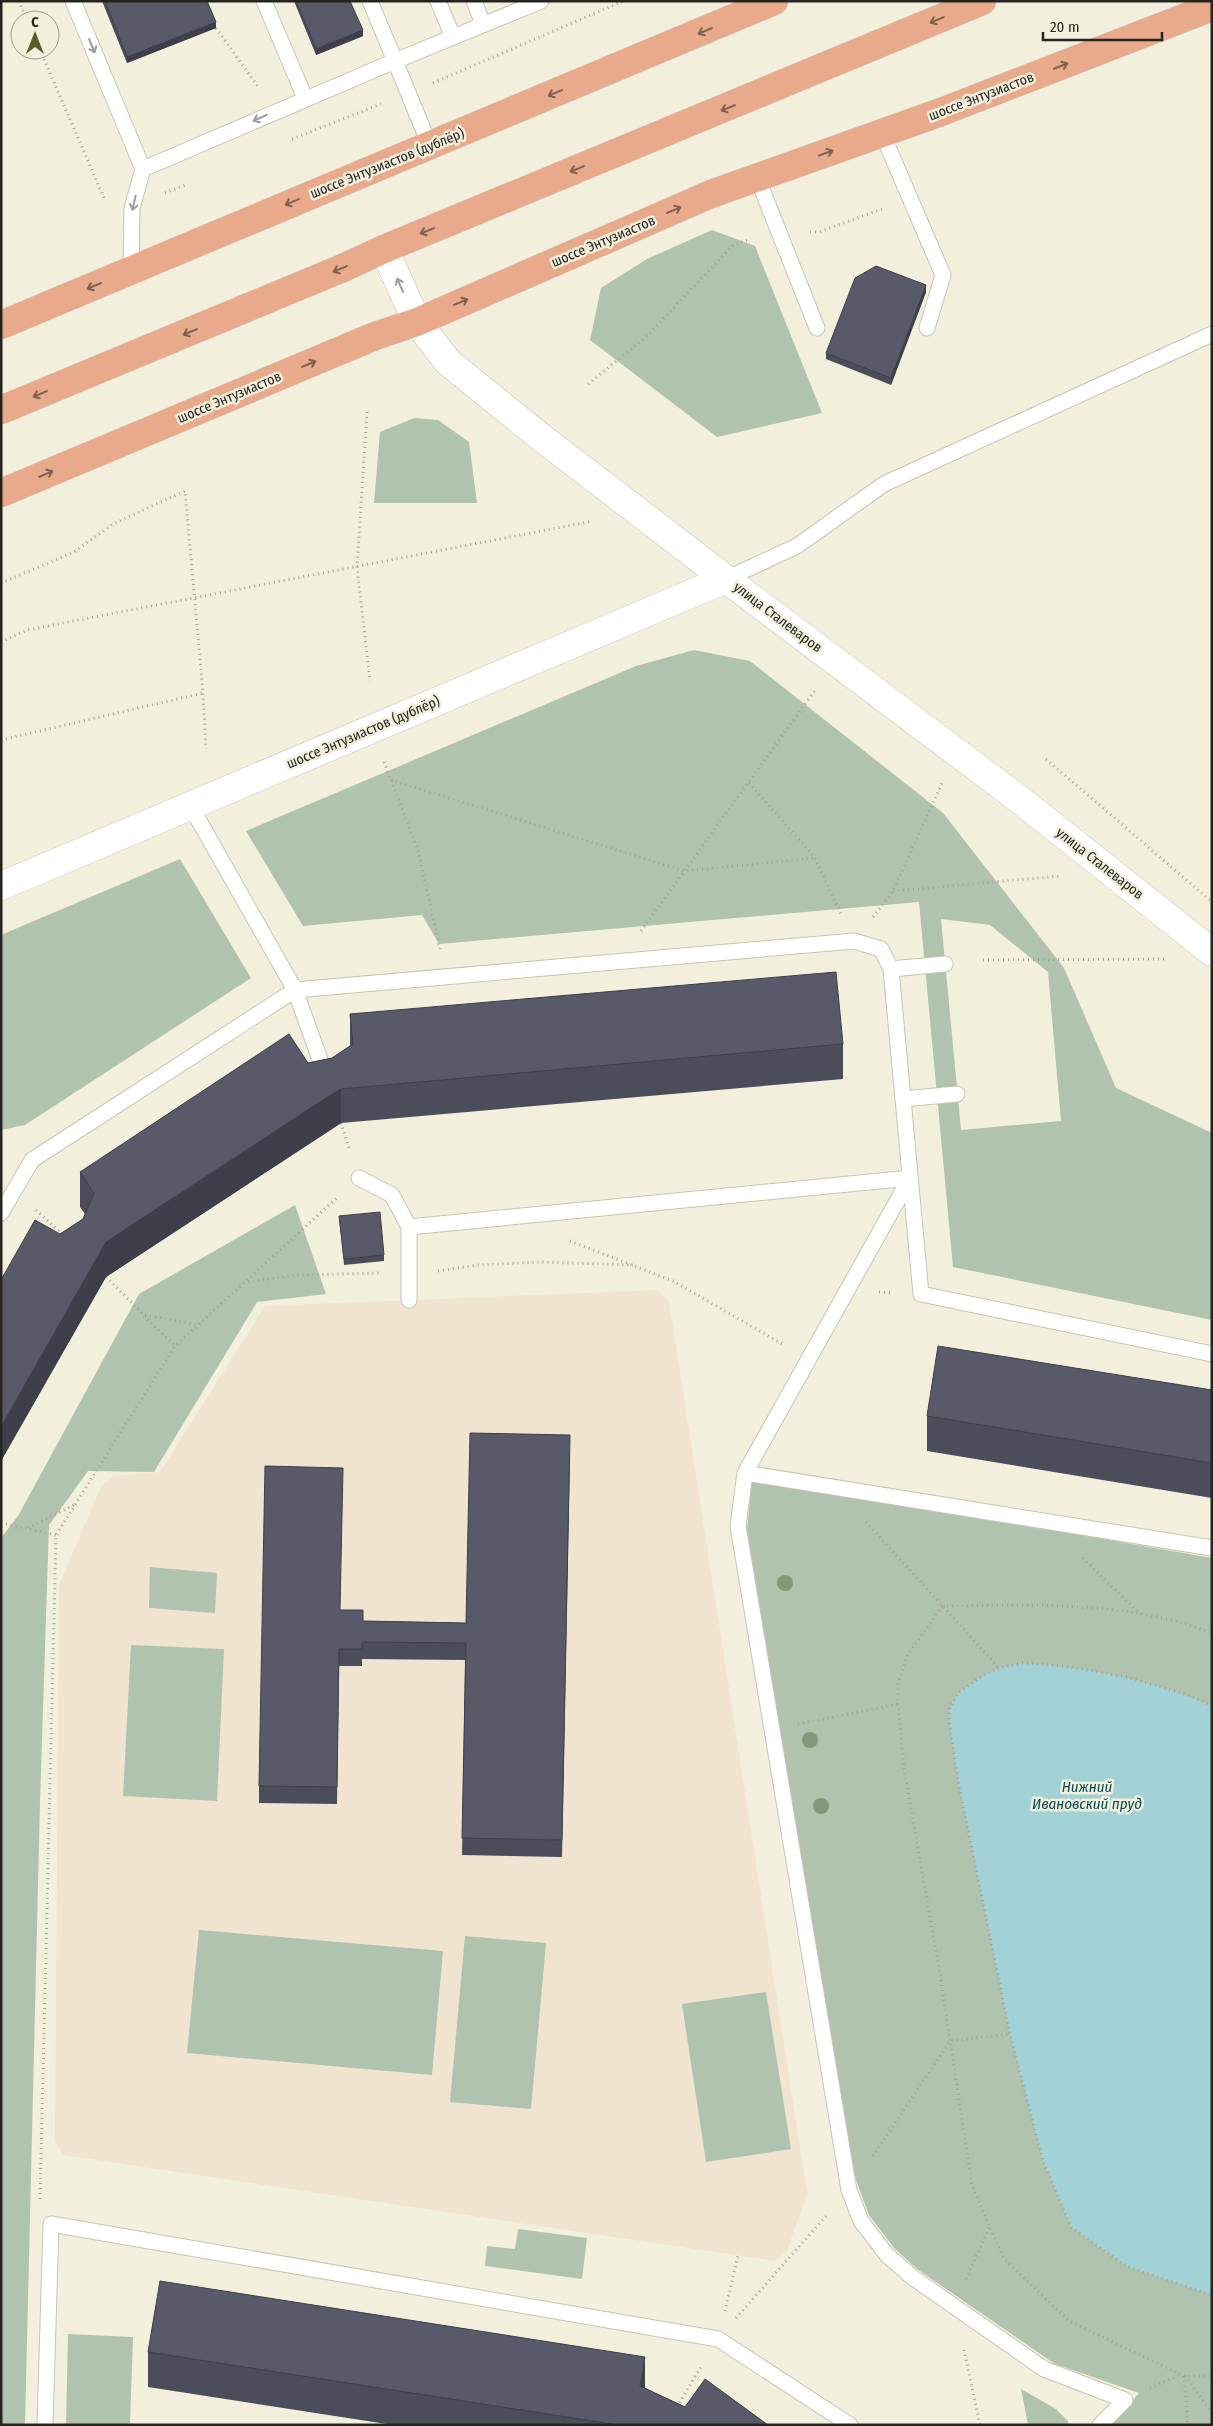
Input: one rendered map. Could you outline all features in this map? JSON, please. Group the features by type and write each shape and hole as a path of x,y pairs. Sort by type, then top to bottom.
{"main road":[{"name":"шоссе Энтузиастов (дублёр)","path":"1,325 312,193 430,146 774,1"},
{"path":"1,410 982,1"},
{"name":"шоссе Энтузиастов","path":"1,493 375,336 416,322 711,194 941,112 1212,7"},
{"name":"улица Сталеваров","path":"384,249 416,322 448,362 538,435 1015,796 1212,952"},
{"name":"шоссе Энтузиастов (дублёр)","path":"1,886 726,578"}],"lane":[{"path":"74,1 143,170 132,208 131,271"},
{"path":"264,1 305,98"},
{"path":"370,1 430,146"},
{"path":"438,1 453,37"},
{"path":"474,1 483,24"},
{"path":"143,170 305,98 540,1"},
{"path":"882,132 943,275 927,328"},
{"path":"757,177 817,328"},
{"path":"726,578 797,546 884,484 1212,334"},
{"path":"190,806 295,990 332,1092"},
{"path":"1,1213 32,1160 295,990 854,941 881,949 891,969 921,1294 1212,1354"},
{"path":"891,969 945,964"},
{"path":"903,1099 957,1094"},
{"path":"358,1178 392,1195 409,1227 409,1300"},
{"path":"409,1227 910,1178"},
{"path":"910,1178 745,1473 738,1526 849,2190 861,2220 887,2255 912,2277 955,2305 1044,2369 1125,2400 1100,2425"},
{"path":"745,1473 1212,1548"},
{"path":"46,2425 51,2224 718,2339 850,2425"}],"path":[{"path":"216,28 276,111"},
{"path":"588,384 647,336 733,245 778,230 819,232 911,198"},
{"path":"367,412 357,567 370,681"},
{"path":"1,583 74,552 113,524 185,491 204,693 206,749"},
{"path":"1,642 27,630 597,520"},
{"path":"618,962 818,687"},
{"path":"1,740 204,693"},
{"path":"383,759 418,850 439,944 444,977"},
{"path":"1046,759 1212,902"},
{"path":"749,783 815,858 854,941 893,891 946,776"},
{"path":"391,780 685,871 815,858"},
{"path":"893,891 1061,876"},
{"path":"983,960 1167,959"},
{"path":"40,2205 56,1535 175,1346 248,1282 358,1178 341,1123"},
{"path":"15,1189 69,1241"},
{"path":"562,1238 673,1281 809,1359"},
{"path":"248,1282 297,1275 439,1271 477,1265 541,1262 633,1265"},
{"path":"106,1277 175,1346"},
{"path":"848,1290 921,1294"},
{"path":"144,1315 199,1325"},
{"path":"835,1488 999,1668"},
{"path":"28,1528 75,1504"},
{"path":"1047,1521 1141,1616"},
{"path":"1,1523 56,1535"},
{"path":"942,1606 1066,1605 1193,1626 1212,1634"},
{"path":"942,1606 907,1656 898,1684 898,1704 904,1768 950,2041 972,2186 1004,2260 1069,2321 1184,2376 1212,2376"},
{"path":"1212,1706 1188,1695 1126,1677 1071,1667 1023,1663 999,1668 979,1678 958,1693 950,1707 949,1720 959,1786 1010,2034 1043,2161 1071,2227 1126,2266 1212,2295"},
{"path":"772,1729 898,1704"},
{"path":"676,2409 718,2339 849,2190 950,2041 1010,2034"},
{"path":"980,2425 955,2305 990,2226"},
{"path":"718,2339 738,2256"},
{"path":"1184,2376 1212,2413"},
{"path":"1184,2376 1188,2425"}],"shaded area":[{"path":"658,1290 669,1301 807,2193 787,2251 775,2261 63,2155 55,2141 59,1585 101,1487 113,1476 160,1472 265,1306"}],"green space":[{"path":"712,230 755,246 822,413 717,437 590,340 601,288 647,259"},
{"path":"414,418 438,420 469,442 477,503 374,503 380,432"},
{"path":"694,650 750,661 943,813 1064,968 1116,1088 1212,1133 1212,1320 953,1267 919,902 439,944 422,915 303,926 246,831 636,666","holes":["941,919 990,925 1048,972 1061,1121 961,1130"]},
{"path":"180,859 251,978 25,1125 1,1130 1,935"},
{"path":"295,1205 326,1294 257,1302 154,1472 88,1471 49,1525 40,1802 25,2425 1,2425 1,1538 18,1516 139,1294"},
{"path":"752,1478 1212,1558 1212,2425 1111,2425 1139,2393 1055,2364 917,2269 895,2249 869,2215 856,2180 851,2158 747,1530"},
{"path":"150,1567 217,1573 215,1613 149,1608"},
{"path":"131,1645 224,1649 217,1801 123,1796"},
{"path":"199,1930 443,1951 432,2075 187,2053"},
{"path":"465,1936 546,1943 531,2109 450,2102"},
{"path":"766,1992 791,2149 706,2162 682,2004"},
{"path":"518,2229 587,2238 582,2279 485,2266 487,2246 515,2249"},
{"path":"68,2334 133,2337 130,2423 141,2425 66,2425"},
{"path":"1021,2389 1056,2409 1068,2421 1068,2425 1028,2425"}],"water":[{"name":"Нижний Ивановский пруд","path":"1023,1663 1072,1668 1119,1676 1166,1689 1212,1706 1212,2295 1126,2266 1071,2227 1043,2161 1010,2034 959,1786 949,1720 950,1707 958,1693 979,1678 999,1668"}],"building":[{"path":"105,1 207,1 216,22 127,57"},
{"path":"296,1 350,1 363,30 316,49"},
{"path":"876,266 926,285 891,378 826,353 855,278"},
{"path":"836,972 843,1044 341,1089 106,1242 1,1427 1,1280 35,1220 60,1234 83,1219 94,1193 80,1172 289,1034 308,1063 332,1058 353,1044 350,1014"},
{"path":"380,1212 384,1255 344,1259 339,1216"},
{"path":"938,1346 1212,1390 1212,1463 927,1416"},
{"path":"470,1433 570,1435 562,1840 462,1838 466,1643 362,1642 362,1649 339,1649 337,1787 259,1786 265,1466 343,1468 340,1610 363,1610 363,1621 466,1623"},
{"path":"160,2281 645,2357 640,2386 685,2407 705,2379 768,2425 618,2425 148,2352"}]}
